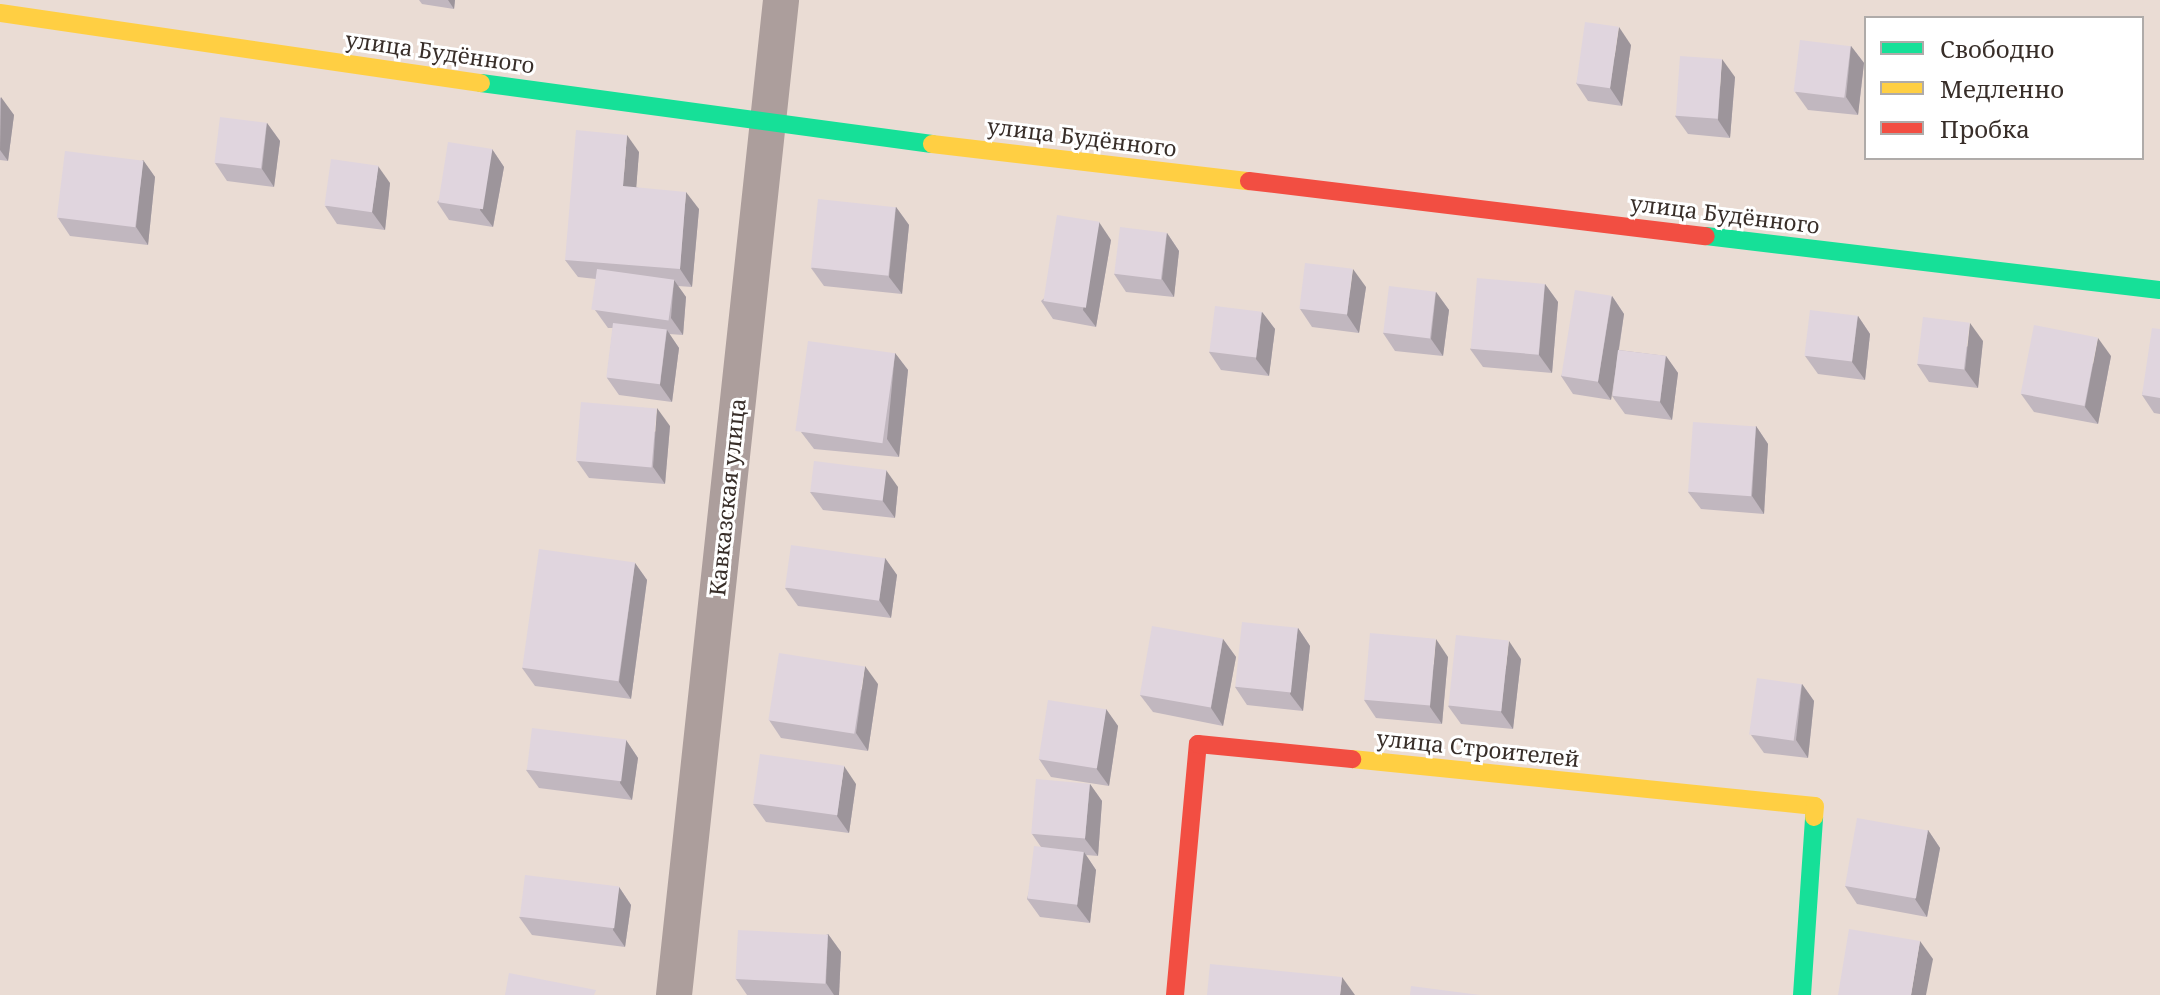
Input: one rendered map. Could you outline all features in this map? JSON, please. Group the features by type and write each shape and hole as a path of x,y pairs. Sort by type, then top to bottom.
{"street":[{"name":"Кавказская улица","path":"674,995 781,0"},
{"name":"улица Будённого","path":"0,13 767,124 2160,290"},
{"name":"улица Строителей","path":"1175,995 1198,744 1815,806 1802,995"}],"building":[{"path":"1585,22 1619,27 1610,88 1576,83"},
{"path":"1800,40 1851,46 1844,98 1794,92"},
{"path":"1680,56 1722,59 1718,119 1676,116"},
{"path":"220,117 267,123 261,168 214,163"},
{"path":"576,130 627,135 623,186 686,192 680,269 565,260"},
{"path":"448,142 492,149 483,209 438,202"},
{"path":"65,151 143,161 135,227 57,218"},
{"path":"331,159 379,166 372,212 324,206"},
{"path":"818,199 896,207 888,276 811,268"},
{"path":"1057,215 1099,222 1086,308 1043,301"},
{"path":"1120,227 1167,233 1161,279 1114,274"},
{"path":"1305,263 1353,269 1347,315 1299,309"},
{"path":"597,269 674,280 669,320 591,310"},
{"path":"1477,278 1545,284 1539,355 1471,349"},
{"path":"1389,286 1436,292 1430,338 1383,333"},
{"path":"1575,290 1612,296 1598,382 1561,376"},
{"path":"1215,306 1262,312 1256,357 1209,352"},
{"path":"1810,310 1858,316 1852,362 1804,356"},
{"path":"1923,317 1970,323 1964,369 1917,364"},
{"path":"613,323 667,330 660,384 606,378"},
{"path":"2034,325 2098,337 2084,406 2021,394"},
{"path":"2152,328 2160,329 2160,398 2142,395"},
{"path":"808,341 895,353 882,443 795,431"},
{"path":"1618,350 1666,356 1660,402 1612,396"},
{"path":"581,402 657,409 652,467 576,461"},
{"path":"1693,422 1756,426 1751,496 1688,492"},
{"path":"814,461 886,470 883,501 810,492"},
{"path":"791,545 885,558 879,601 785,588"},
{"path":"539,549 635,562 618,681 522,668"},
{"path":"1242,622 1298,628 1291,692 1235,687"},
{"path":"1152,626 1223,639 1211,707 1140,695"},
{"path":"1370,633 1436,639 1430,705 1364,700"},
{"path":"1456,635 1509,641 1501,711 1449,706"},
{"path":"779,653 865,667 854,734 768,720"},
{"path":"1757,678 1802,684 1794,741 1749,734"},
{"path":"1048,700 1106,709 1097,768 1039,759"},
{"path":"532,728 626,740 621,781 527,770"},
{"path":"760,754 844,766 837,815 753,804"},
{"path":"1036,779 1090,784 1085,838 1031,834"},
{"path":"1857,818 1928,831 1916,898 1845,886"},
{"path":"1034,846 1084,852 1077,905 1028,899"},
{"path":"525,875 619,887 614,928 520,917"},
{"path":"1849,929 1920,941 1911,995 1838,995"},
{"path":"738,930 828,935 825,984 735,979"},
{"path":"1210,964 1342,977 1340,995 1207,995"},
{"path":"509,973 596,990 594,995 505,995"},
{"path":"1411,986 1480,995 1410,995"}],"traffic: fast":[{"path":"481,83 932,144"},
{"path":"1706,236 2160,290"},
{"path":"1802,995 1814,817"}],"traffic: slow":[{"path":"0,13 481,83"},
{"path":"932,144 1249,181"},
{"path":"1352,759 1815,806 1814,817"}],"traffic: jam":[{"path":"1249,181 1706,236"},
{"path":"1175,995 1198,744 1352,759"}]}
